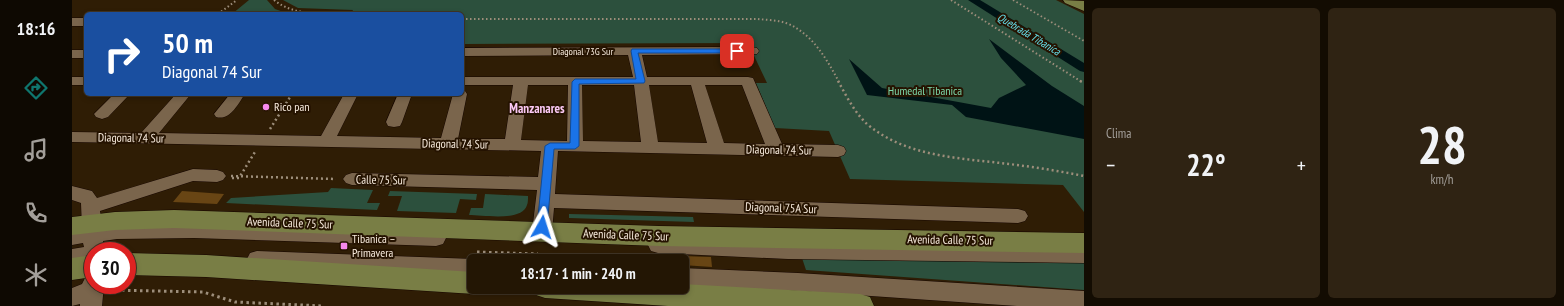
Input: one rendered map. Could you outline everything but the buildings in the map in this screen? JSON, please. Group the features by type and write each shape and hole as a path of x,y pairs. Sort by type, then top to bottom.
{"main road":[{"path":"1070,0 1084,7"},
{"name":"Avenida Calle 75 Sur","path":"89,232 174,219 540,243 659,236 1084,243"},
{"path":"136,264 206,266 467,283"},
{"path":"72,269 84,280"},
{"path":"661,294 860,306"}],"street":[{"path":"72,22 84,22"},
{"path":"634,51 641,81 650,148"},
{"name":"Diagonal 73G Sur","path":"464,52 752,51"},
{"path":"465,85 485,52"},
{"path":"72,54 84,54"},
{"path":"465,85 522,81 748,81 776,150"},
{"path":"512,145 522,81"},
{"path":"575,82 575,146"},
{"path":"697,82 717,149"},
{"path":"102,114 121,96"},
{"path":"145,139 182,96"},
{"path":"222,114 236,96"},
{"path":"326,142 350,96"},
{"path":"394,122 404,96"},
{"path":"448,144 462,96"},
{"name":"Diagonal 74 Sur","path":"72,137 838,151"},
{"path":"540,243 550,146"},
{"path":"72,237 89,232 193,175 217,176"},
{"name":"Calle 75 Sur","path":"352,179 545,192"},
{"path":"72,192 88,198 89,232 72,257"},
{"name":"Diagonal 75A Sur","path":"545,192 1018,216"},
{"path":"89,232 209,230 658,245 788,251 1084,255"},
{"path":"136,253 467,260"},
{"path":"689,277 798,282 1084,300"},
{"path":"72,297 84,291"}],"path":[{"path":"221,12 237,0"},
{"path":"274,0 281,6 289,9 307,12 344,12"},
{"path":"951,0 1084,83"},
{"path":"1013,0 1084,41"},
{"path":"464,19 758,19 786,24 803,32 820,50 853,109 878,133 901,146 937,156 1038,167 1084,176"},
{"name":"Calle 75 Sur","path":"217,176 352,179"},
{"path":"498,254 540,243"},
{"path":"136,291 203,292 235,302 323,306"}],"green space":[{"path":"249,0 267,0 275,9 283,12 234,12"},
{"name":"Humedal Tibanica","path":"283,0 1056,0 1084,14 1084,212 1063,185 850,179 829,131 775,128 756,83 767,83 748,43 464,44 464,12 352,12 353,10 298,8"},
{"path":"331,188 373,190 367,203 380,203 377,210 226,203 231,198 328,192"},
{"path":"390,191 477,194 476,200 460,199 456,213 397,211 402,196 388,196"},
{"path":"485,194 528,196 528,203 524,210 518,214 510,216 469,215 471,208 483,208"},
{"path":"569,214 693,217 694,222 569,218"},
{"path":"802,258 1084,263 1084,290 806,270"}],"shaded area":[{"path":"989,39 1052,86 1084,106 1084,139 966,117 952,105 867,95 849,59 882,88 991,108 999,98 1026,85 1001,58"}],"waterway":[{"name":"Quebrada Tibaníca","path":"973,0 1084,68"}],"place":[{"name":"Rico pan","path":"266,107"},
{"name":"Tibanica – Primavera","path":"344,246"}],"district":[{"name":"Manzanares","path":"537,108"}],"route":[{"path":"542,227 550,146 575,146 575,82 641,81 634,51 737,51"}]}
